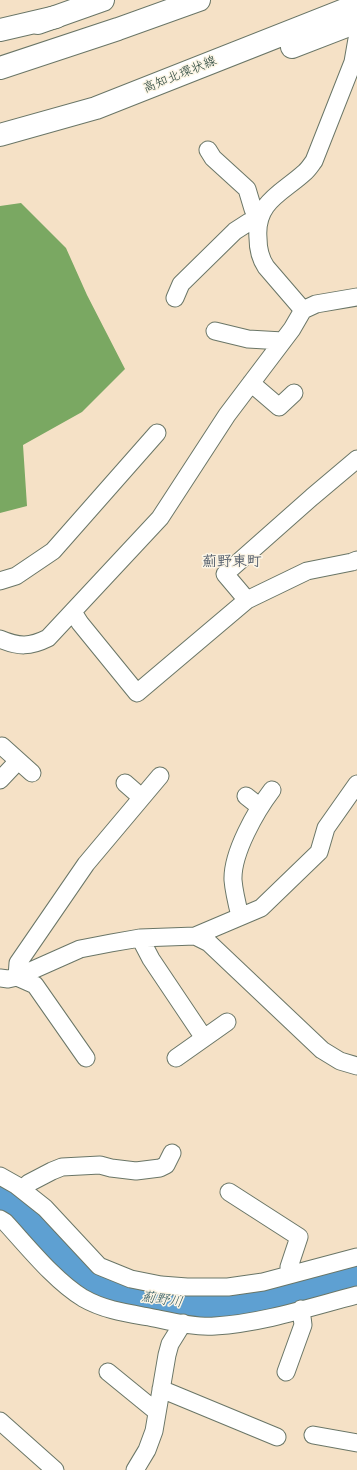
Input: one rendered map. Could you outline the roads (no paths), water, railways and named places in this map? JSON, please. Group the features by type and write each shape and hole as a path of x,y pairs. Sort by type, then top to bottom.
{"main road":[{"path":"0,34 56,17 103,0"},
{"path":"0,68 118,29 199,0"},
{"path":"0,30 56,17"},
{"name":"高知北環状線","path":"0,135 96,108 352,31"}],"street":[{"path":"303,310 261,260 258,249 258,218 268,203 279,191 306,172 314,161 353,62 352,31"},
{"path":"208,150 213,158 247,189 253,209 258,218"},
{"path":"175,298 181,284 235,232 249,222 258,218"},
{"path":"0,639 12,644 34,645 48,638 160,518 227,415 283,341 303,310 316,304 357,297"},
{"path":"215,331 248,339 283,341"},
{"path":"251,383 279,407 294,393"},
{"path":"0,581 16,576 53,551 157,433"},
{"path":"247,600 225,574 357,459"},
{"path":"73,612 80,623 137,693 247,600 307,571 357,560"},
{"path":"2,746 32,773"},
{"path":"0,780 18,761"},
{"path":"17,977 18,963 86,864 160,776"},
{"path":"125,784 141,797"},
{"path":"0,978 8,979 17,977 80,949 140,938 195,936 261,908 319,852 326,828 357,784"},
{"path":"240,916 235,896 233,878 237,857 260,806 272,790"},
{"path":"246,796 260,806"},
{"path":"195,936 209,943 322,1050 340,1061 357,1066"},
{"path":"140,938 151,959 204,1038"},
{"path":"17,977 35,985 86,1058"},
{"path":"176,1058 227,1022"},
{"path":"22,1189 29,1183 62,1167 100,1165 136,1171 160,1168 166,1165 172,1153"},
{"path":"0,1176 22,1189 46,1208 99,1266 126,1278 161,1285 228,1287 263,1282 357,1257"},
{"path":"229,1192 299,1237 289,1267 292,1274"},
{"path":"0,1219 5,1222 52,1273 67,1286 83,1297 114,1311 183,1323 214,1326 254,1321 357,1295"},
{"path":"286,1372 303,1325 301,1309"},
{"path":"134,1470 147,1450 154,1431 167,1355 170,1344 183,1323"},
{"path":"108,1372 157,1412"},
{"path":"161,1390 277,1437"},
{"path":"0,1421 55,1470"},
{"path":"313,1434 357,1443"}],"waterway":[{"name":"薊野川","path":"0,1198 26,1215 79,1273 94,1283 112,1290 160,1302 211,1307 238,1305 357,1277"}],"district":[{"name":"薊野東町","path":"232,562"}]}
